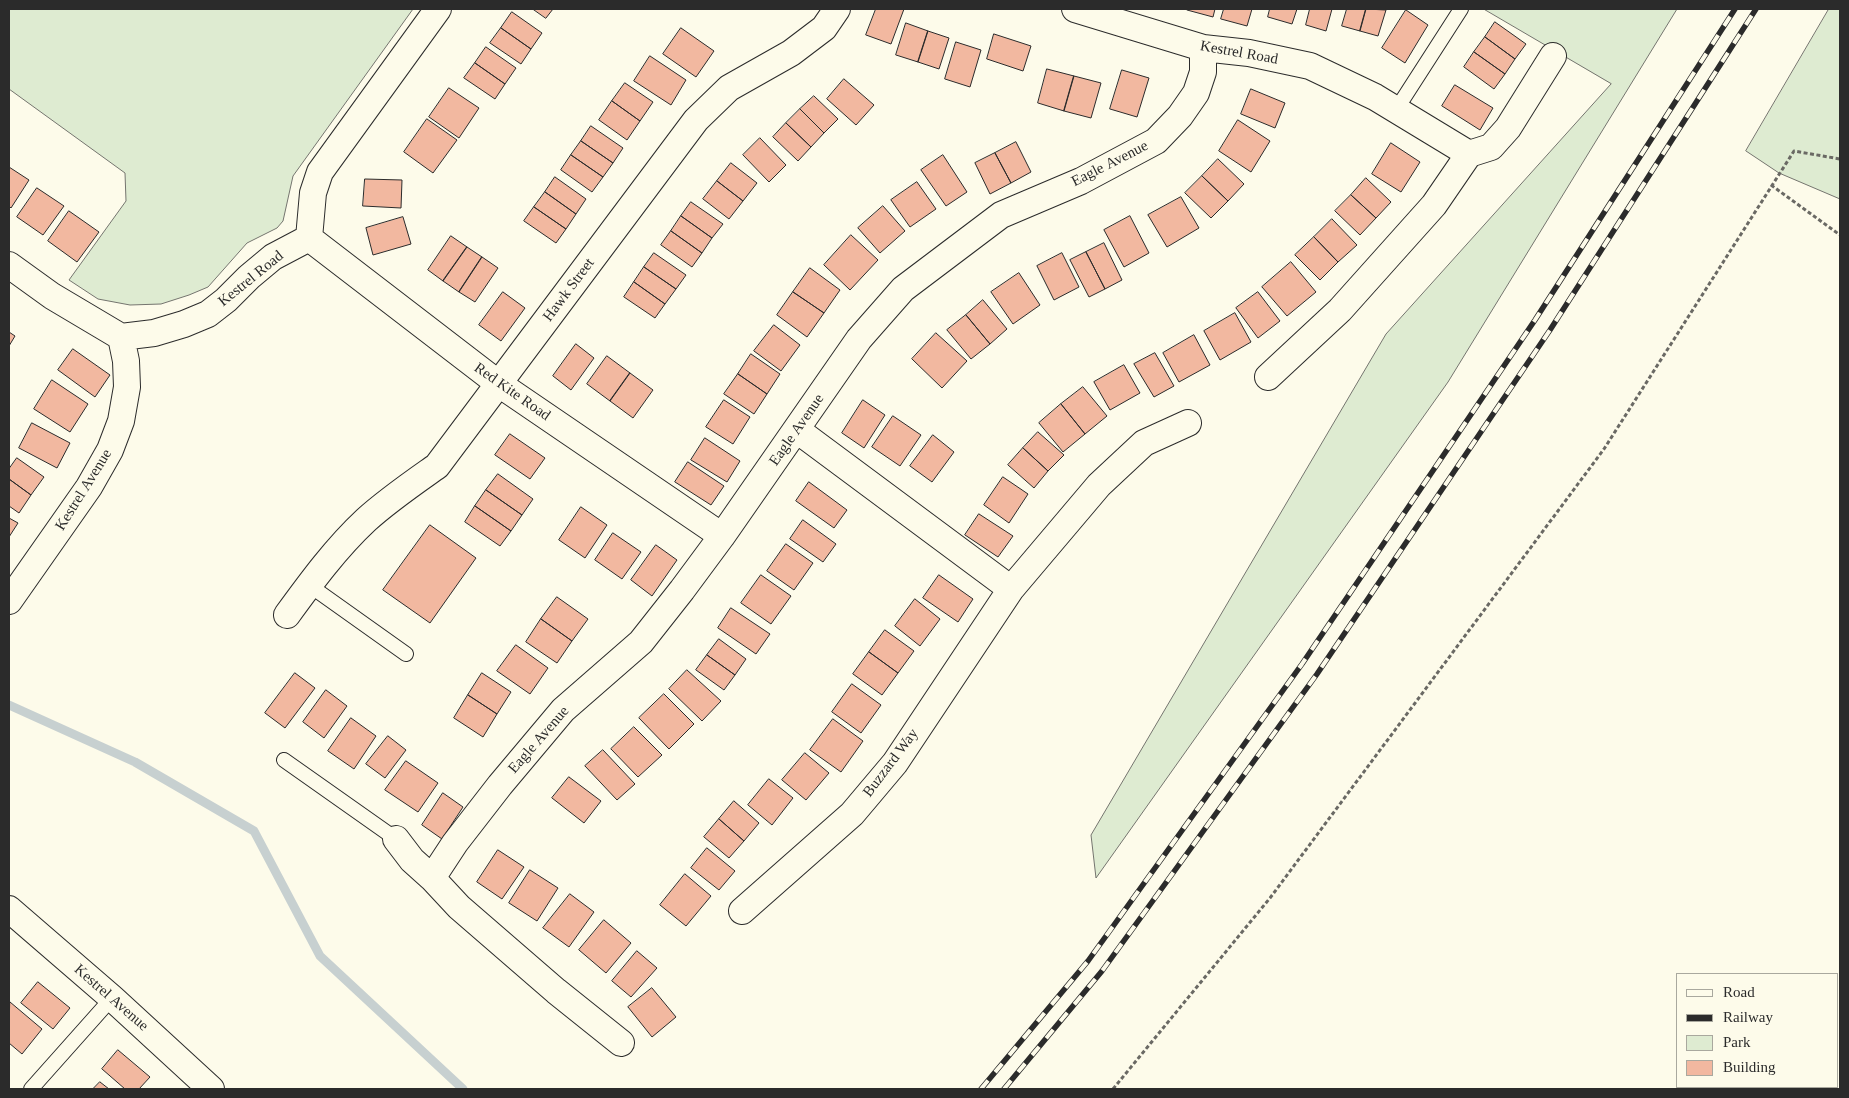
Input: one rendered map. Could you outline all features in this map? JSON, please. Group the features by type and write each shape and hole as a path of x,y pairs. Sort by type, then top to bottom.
{"street":[{"path":"309,238 313,193 320,172 438,9"},
{"name":"Hawk Street","path":"287,615 335,552 366,519 437,466 696,120 729,88 792,53 824,28 837,9"},
{"name":"Kestrel Road","path":"1075,9 1203,48 1248,54 1310,66 1376,97 1469,154"},
{"name":"Eagle Avenue","path":"432,878 455,844 500,785 563,710 641,642 722,536 860,339 903,289 1001,215 1081,181 1156,141 1180,116 1196,94 1203,72 1203,48"},
{"path":"1268,377 1340,310 1434,205 1469,154 1491,147 1508,128 1553,56"},
{"name":"Kestrel Road","path":"121,337 154,333 208,314 273,257 309,238"},
{"name":"Red Kite Road","path":"309,238 499,384 722,536"},
{"path":"9,265 52,296 121,337"},
{"name":"Kestrel Avenue","path":"11,594 89,487 110,450 121,421 127,388 126,361 121,337"},
{"name":"Buzzard Way","path":"742,911 852,814 895,763 1011,589 1099,485 1144,443 1188,424"},
{"path":"797,430 1011,589"},
{"path":"396,839 412,860 459,907 490,935 621,1043"},
{"name":"Kestrel Avenue","path":"9,909 112,998 211,1089"}],"lane":[{"path":"1396,110 1461,9"},
{"path":"309,585 406,654"},
{"path":"284,760 396,839"},
{"path":"31,1089 112,998"}],"path":[{"path":"1113,1089 1270,898 1604,449 1794,150 1840,159"},
{"path":"1771,185 1840,235"}],"green space":[{"path":"9,9 413,9 293,176 283,221 277,228 247,243 208,287 161,304 130,305 98,299 69,280 126,201 125,173 9,89"},
{"path":"1484,9 1677,9 1448,382 1096,878 1091,835 1386,334 1611,84"},
{"path":"1829,9 1840,9 1840,199 1779,173 1746,151"}],"building":[{"path":"533,9 553,9 546,18"},
{"path":"876,9 904,9 891,44 866,35"},
{"path":"1187,9 1215,9 1213,17"},
{"path":"1224,9 1252,9 1247,26 1221,19"},
{"path":"1270,9 1297,9 1292,24 1268,17"},
{"path":"1310,9 1332,9 1326,31 1306,25"},
{"path":"1347,9 1366,9 1360,31 1342,26"},
{"path":"1366,9 1386,10 1378,36 1360,31"},
{"path":"1406,10 1428,25 1405,63 1382,48"},
{"path":"512,12 542,33 531,49 501,28"},
{"path":"1495,22 1526,44 1515,59 1485,37"},
{"path":"906,23 928,31 918,62 896,55"},
{"path":"501,28 531,49 521,64 490,43"},
{"path":"681,28 714,51 696,77 663,54"},
{"path":"928,31 949,38 939,69 918,62"},
{"path":"994,34 1031,46 1023,71 987,59"},
{"path":"1485,37 1515,59 1505,74 1474,52"},
{"path":"956,42 981,50 970,87 945,79"},
{"path":"486,47 516,68 505,84 475,63"},
{"path":"1474,52 1505,74 1494,89 1464,67"},
{"path":"650,56 686,80 671,105 634,81"},
{"path":"475,63 505,84 495,99 464,78"},
{"path":"1047,69 1074,76 1064,111 1038,103"},
{"path":"1122,70 1149,78 1137,117 1110,109"},
{"path":"1074,76 1101,83 1091,118 1064,111"},
{"path":"844,79 874,105 856,125 827,99"},
{"path":"625,83 653,102 640,121 612,101"},
{"path":"1455,85 1493,108 1480,130 1442,106"},
{"path":"449,88 479,108 459,138 429,117"},
{"path":"1251,89 1285,103 1275,128 1241,114"},
{"path":"814,96 838,119 824,133 800,109"},
{"path":"612,101 640,121 627,140 599,120"},
{"path":"800,109 824,133 811,147 786,123"},
{"path":"427,119 457,140 433,173 404,152"},
{"path":"1238,120 1270,141 1251,172 1219,151"},
{"path":"786,123 811,147 798,161 773,137"},
{"path":"591,126 623,148 613,163 581,141"},
{"path":"760,138 786,165 769,182 743,155"},
{"path":"581,141 613,163 603,177 571,155"},
{"path":"1016,142 1031,172 1011,183 995,153"},
{"path":"1391,143 1420,162 1401,192 1372,174"},
{"path":"995,153 1011,183 990,194 975,163"},
{"path":"571,155 603,177 592,192 561,170"},
{"path":"943,155 967,192 946,206 921,170"},
{"path":"1218,159 1244,184 1228,201 1202,176"},
{"path":"731,163 757,183 743,201 717,181"},
{"path":"9,167 29,180 11,208 9,206"},
{"path":"1202,176 1228,201 1211,218 1185,193"},
{"path":"555,177 586,199 576,214 545,192"},
{"path":"1366,178 1391,202 1376,218 1351,195"},
{"path":"365,179 402,180 401,208 363,206"},
{"path":"717,181 743,201 729,219 703,199"},
{"path":"917,182 936,209 910,227 891,200"},
{"path":"37,188 64,206 43,235 17,217"},
{"path":"545,192 576,214 566,229 534,207"},
{"path":"1351,195 1376,218 1360,235 1335,211"},
{"path":"1181,197 1199,228 1167,247 1148,215"},
{"path":"691,202 723,224 712,238 681,216"},
{"path":"883,206 905,231 880,253 858,228"},
{"path":"534,207 566,229 556,243 524,221"},
{"path":"69,211 99,232 77,262 48,241"},
{"path":"681,216 712,238 702,253 671,231"},
{"path":"1130,216 1149,253 1124,267 1104,230"},
{"path":"403,217 411,244 373,255 366,228"},
{"path":"1332,219 1357,245 1338,262 1314,237"},
{"path":"671,231 702,253 692,267 661,245"},
{"path":"851,235 878,260 850,290 824,265"},
{"path":"451,236 467,247 443,281 428,270"},
{"path":"1314,237 1338,262 1320,280 1295,255"},
{"path":"1104,243 1122,280 1105,289 1086,252"},
{"path":"467,247 482,257 459,292 443,281"},
{"path":"1086,252 1105,289 1089,297 1070,260"},
{"path":"654,253 686,275 676,289 644,267"},
{"path":"1062,253 1079,287 1054,300 1037,266"},
{"path":"482,257 498,268 475,302 459,292"},
{"path":"1291,262 1316,292 1287,316 1262,287"},
{"path":"644,267 676,289 665,304 634,282"},
{"path":"810,268 840,290 824,313 793,292"},
{"path":"1019,273 1040,305 1013,324 991,292"},
{"path":"634,282 665,304 655,318 624,297"},
{"path":"503,292 525,308 501,341 479,325"},
{"path":"793,292 824,313 807,337 777,315"},
{"path":"1258,292 1280,321 1258,338 1236,308"},
{"path":"983,300 1007,329 990,344 966,315"},
{"path":"1235,313 1251,342 1220,360 1204,331"},
{"path":"966,315 990,344 971,359 947,330"},
{"path":"774,325 800,345 781,371 754,351"},
{"path":"9,332 15,336 9,346"},
{"path":"936,333 967,361 942,388 912,359"},
{"path":"1194,335 1210,365 1179,382 1163,353"},
{"path":"576,344 594,358 571,390 553,376"},
{"path":"73,349 110,375 95,397 58,370"},
{"path":"1155,353 1174,386 1154,397 1134,364"},
{"path":"751,354 780,374 767,394 738,374"},
{"path":"607,356 630,373 610,401 587,384"},
{"path":"1124,365 1140,393 1110,410 1094,382"},
{"path":"630,373 653,390 633,418 610,401"},
{"path":"738,374 767,394 754,414 724,394"},
{"path":"52,380 88,404 70,432 34,409"},
{"path":"1083,387 1107,416 1085,434 1061,404"},
{"path":"724,400 750,417 733,444 706,427"},
{"path":"863,400 885,415 864,448 842,433"},
{"path":"1061,404 1085,434 1063,452 1039,423"},
{"path":"893,416 921,435 900,466 872,447"},
{"path":"32,423 70,443 57,468 19,448"},
{"path":"1038,432 1064,455 1048,471 1023,448"},
{"path":"510,434 545,458 530,479 495,455"},
{"path":"933,435 954,452 932,482 910,466"},
{"path":"705,438 740,461 727,482 691,460"},
{"path":"1023,448 1048,471 1034,488 1008,465"},
{"path":"17,458 44,477 31,495 9,479 9,469"},
{"path":"688,462 724,486 711,505 675,482"},
{"path":"498,474 533,499 522,515 486,490"},
{"path":"1003,477 1028,494 1009,523 984,505"},
{"path":"9,479 31,495 19,513 9,506"},
{"path":"809,482 847,510 834,528 796,501"},
{"path":"486,490 522,515 511,531 475,506"},
{"path":"475,506 511,531 500,546 465,522"},
{"path":"581,507 607,525 585,558 559,540"},
{"path":"979,514 1013,536 998,557 965,535"},
{"path":"9,518 18,523 9,537"},
{"path":"803,520 836,544 823,562 790,539"},
{"path":"430,525 476,558 430,623 383,590"},
{"path":"613,533 641,552 622,579 595,560"},
{"path":"786,544 813,563 794,590 767,571"},
{"path":"656,545 677,560 652,596 631,580"},
{"path":"761,575 791,596 771,624 741,603"},
{"path":"939,575 973,599 958,622 923,598"},
{"path":"557,597 588,619 572,641 541,619"},
{"path":"915,599 940,619 920,646 895,626"},
{"path":"731,608 770,634 756,654 718,628"},
{"path":"541,619 572,641 557,663 526,642"},
{"path":"885,630 914,651 898,673 869,652"},
{"path":"719,639 746,659 735,675 707,655"},
{"path":"516,645 548,668 530,694 497,671"},
{"path":"869,652 898,673 882,695 853,674"},
{"path":"707,655 735,675 724,690 696,670"},
{"path":"687,670 721,701 702,721 669,689"},
{"path":"295,673 315,688 285,728 265,713"},
{"path":"482,673 511,692 497,714 468,695"},
{"path":"852,684 881,705 861,733 832,712"},
{"path":"326,690 347,706 324,738 303,722"},
{"path":"664,694 694,724 669,749 639,718"},
{"path":"468,695 497,714 483,737 454,718"},
{"path":"351,718 376,736 354,769 328,751"},
{"path":"833,719 863,741 841,772 810,750"},
{"path":"634,727 662,755 638,777 611,749"},
{"path":"388,736 406,750 385,778 366,764"},
{"path":"603,750 635,784 617,800 585,766"},
{"path":"805,753 829,773 806,800 782,780"},
{"path":"406,761 438,783 418,812 385,790"},
{"path":"569,777 601,801 584,823 552,798"},
{"path":"769,779 793,798 772,825 748,805"},
{"path":"443,793 463,807 442,839 422,825"},
{"path":"734,801 759,823 744,841 719,819"},
{"path":"719,819 744,841 729,858 704,837"},
{"path":"707,848 735,871 719,890 691,868"},
{"path":"498,850 524,867 502,899 477,882"},
{"path":"530,870 558,888 537,921 509,903"},
{"path":"685,874 711,896 686,926 660,905"},
{"path":"570,894 594,912 569,947 543,928"},
{"path":"604,920 631,943 606,973 579,950"},
{"path":"637,951 657,968 631,997 612,981"},
{"path":"38,982 70,1008 53,1029 21,1003"},
{"path":"652,988 676,1017 652,1037 628,1007"},
{"path":"10,1002 42,1029 22,1054 9,1043"},
{"path":"118,1050 150,1077 139,1089 125,1089 102,1069"},
{"path":"100,1082 109,1089 93,1089"}],"waterway":[{"path":"9,705 135,762 254,831 320,956 463,1089"}],"railway":[{"path":"981,1089 1088,961 1302,664 1535,320 1735,9"},
{"path":"1004,1089 1102,971 1317,674 1550,330 1756,9"}]}
